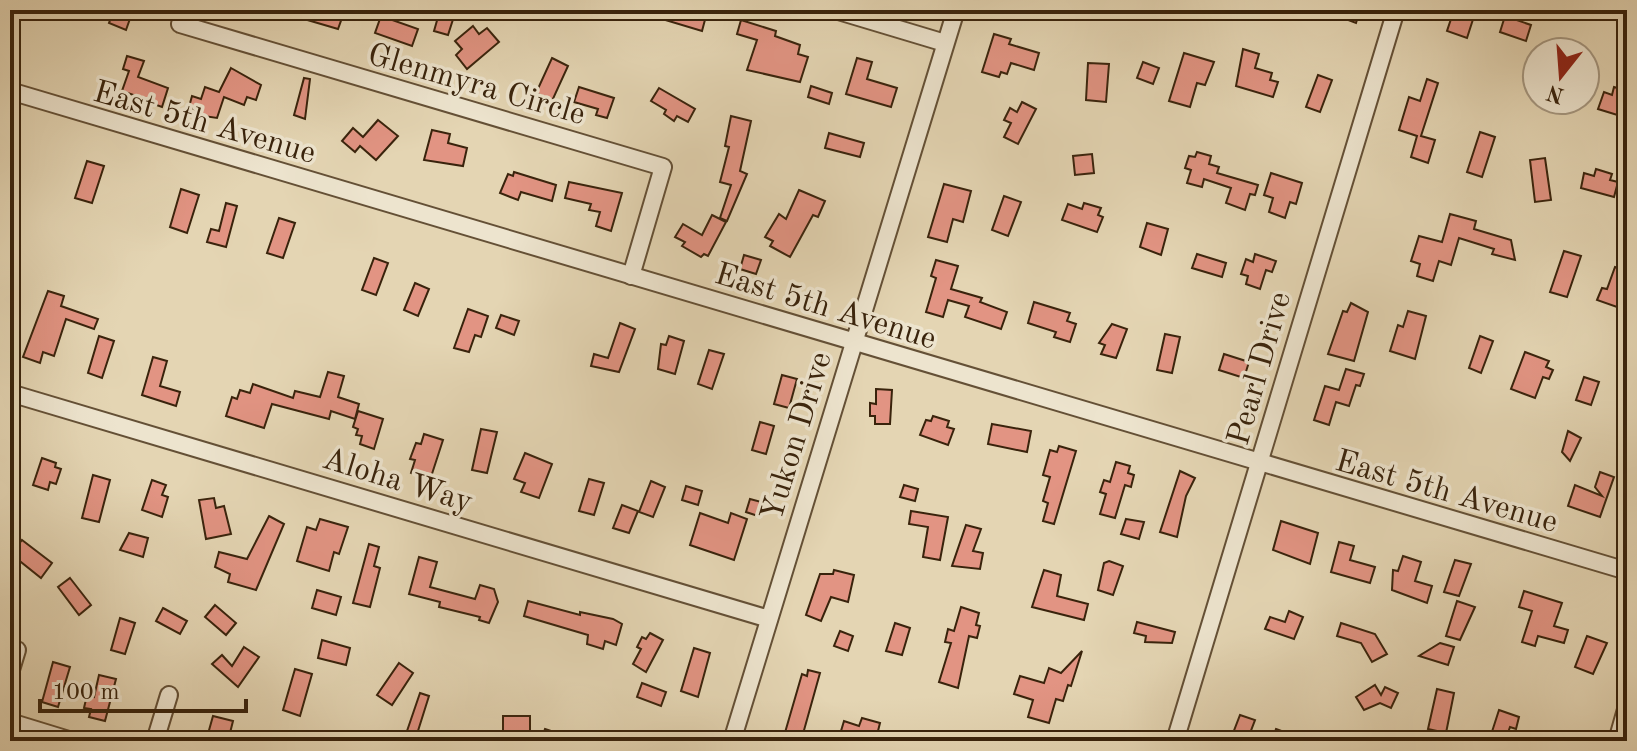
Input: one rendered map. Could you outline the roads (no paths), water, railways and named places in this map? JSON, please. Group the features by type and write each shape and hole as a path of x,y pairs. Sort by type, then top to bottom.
{"street":[{"name":"Glenmyra Circle","path":"185,10 180,24 663,167 631,276"},
{"path":"835,10 945,43"},
{"name":"Yukon Drive","path":"732,741 956,10"},
{"name":"Pearl Drive","path":"1175,741 1260,464 1288,358 1396,10"},
{"name":"East 5th Avenue","path":"10,91 1627,571"},
{"name":"Aloha Way","path":"10,393 769,619"},
{"path":"10,673 17,650"},
{"path":"155,741 169,695"},
{"path":"1617,741 1627,706"},
{"path":"10,722 72,741"}]}
